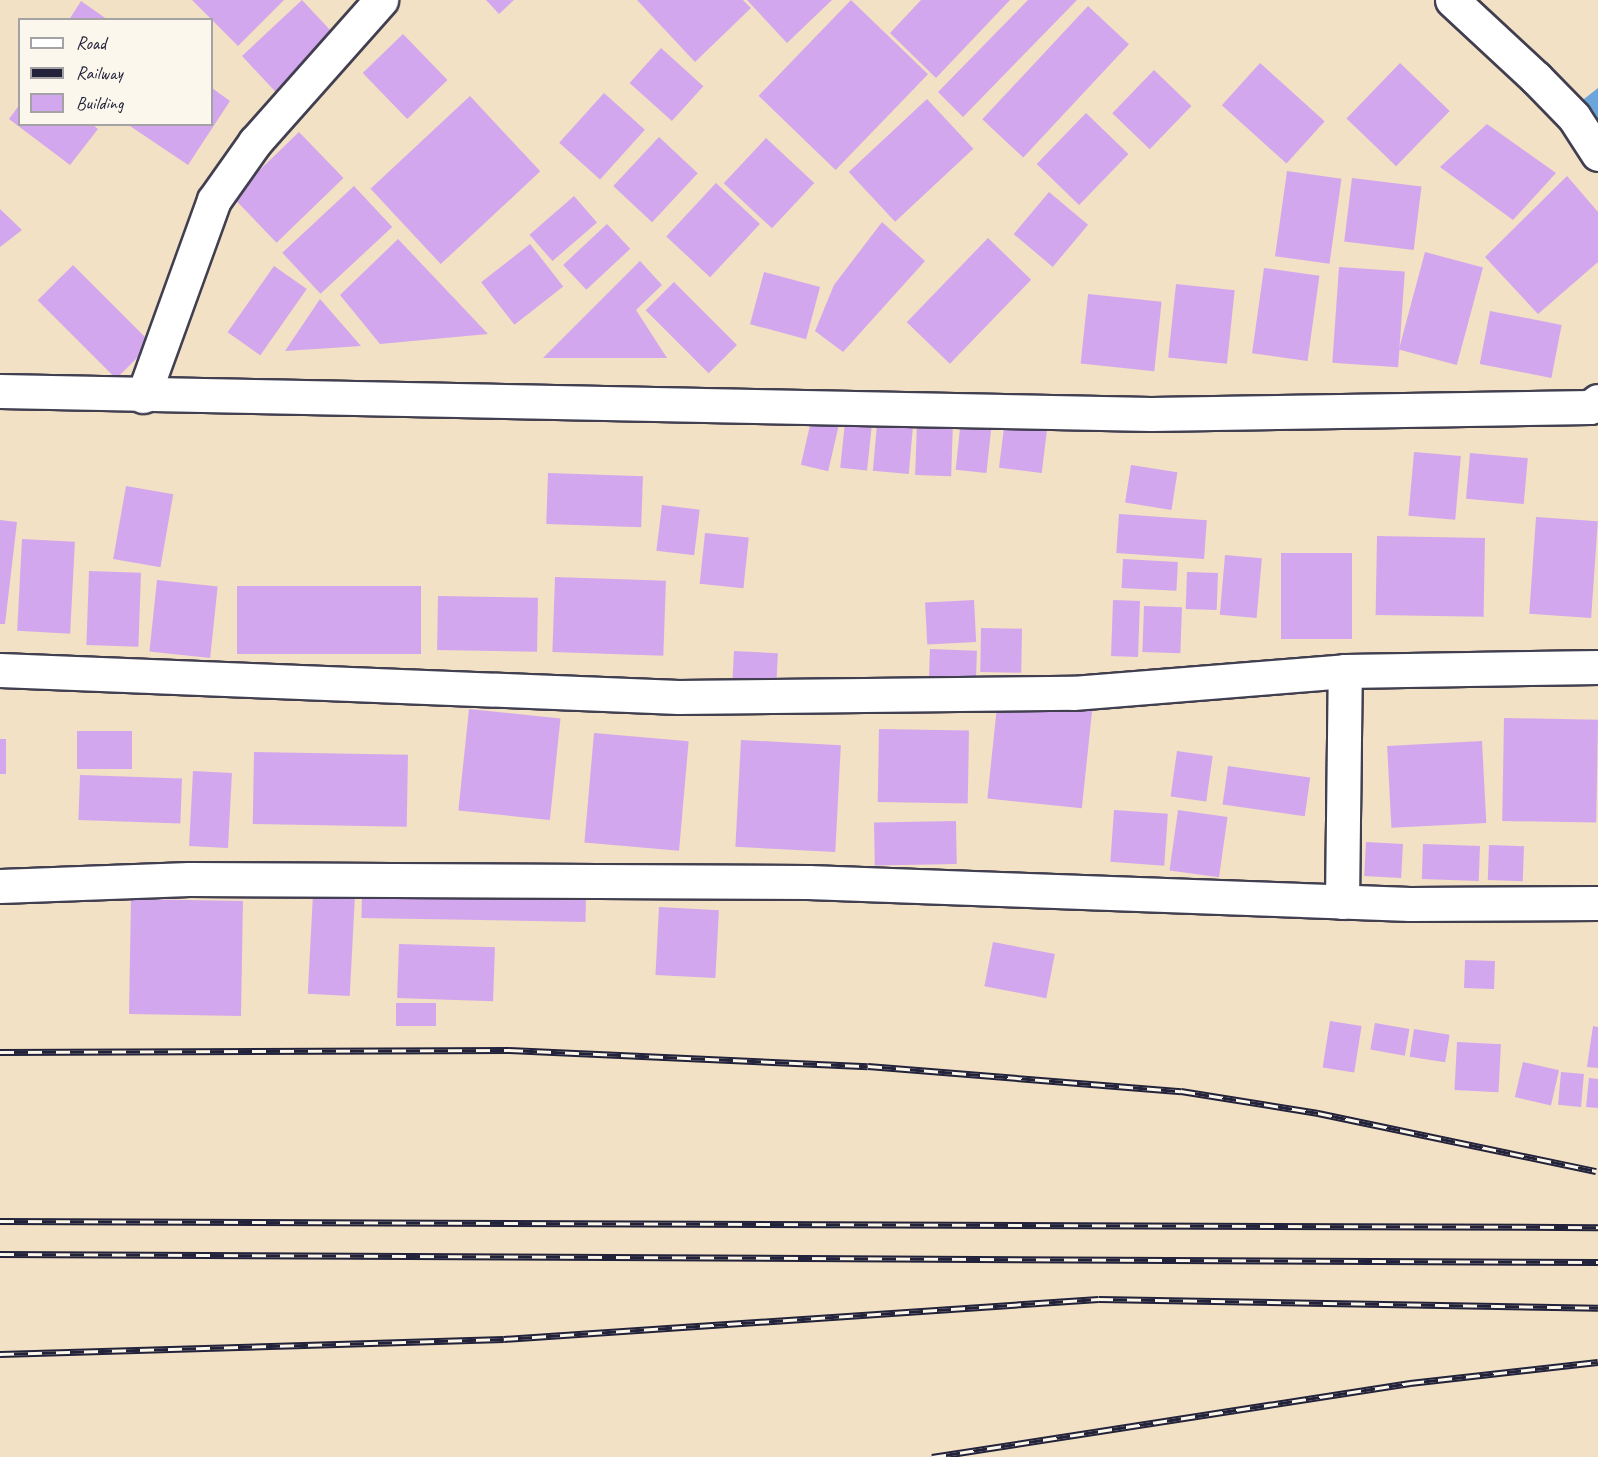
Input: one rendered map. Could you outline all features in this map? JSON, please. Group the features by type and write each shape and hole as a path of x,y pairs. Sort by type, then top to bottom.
{"street":[{"path":"143,396 214,200 255,142 381,0"},
{"path":"1452,0 1536,78 1574,117 1598,154"},
{"path":"0,391 143,396 1151,414 1595,406"},
{"path":"0,670 678,697 1073,693 1345,671 1598,668"},
{"path":"1342,902 1345,671"},
{"path":"0,886 189,879 808,882 1342,902 1598,903"}],"water":[{"path":"1598,88 1598,154 1574,117 1584,99"}],"building":[{"path":"192,0 284,0 238,46 213,21 213,18 210,18"},
{"path":"302,0 336,37 276,92 242,56"},
{"path":"486,0 514,0 499,14"},
{"path":"637,0 743,0 751,8 695,62"},
{"path":"747,0 832,0 787,43"},
{"path":"851,0 928,74 836,170 759,96"},
{"path":"921,0 1010,0 936,78 890,33"},
{"path":"1028,0 1077,0 963,117 938,92"},
{"path":"81,1 105,18 70,18"},
{"path":"1088,6 1129,44 1023,158 982,119"},
{"path":"403,34 447,80 407,119 363,73"},
{"path":"661,48 703,86 672,121 630,83"},
{"path":"1260,63 1325,121 1287,164 1222,105"},
{"path":"1400,63 1450,111 1396,166 1347,118"},
{"path":"1154,70 1191,106 1150,149 1112,113"},
{"path":"213,89 230,101 188,165 130,126 213,126"},
{"path":"604,93 645,130 600,180 559,143"},
{"path":"470,96 540,171 441,264 371,189"},
{"path":"927,99 973,149 895,222 849,172"},
{"path":"18,107 18,126 9,119"},
{"path":"1086,113 1128,154 1079,205 1037,164"},
{"path":"1487,124 1556,173 1513,220 1440,167"},
{"path":"18,126 94,126 98,129 70,165"},
{"path":"299,132 343,178 277,243 232,197"},
{"path":"659,137 698,173 652,222 613,186"},
{"path":"766,138 814,183 772,228 724,183"},
{"path":"1287,171 1341,179 1329,264 1275,256"},
{"path":"1567,176 1598,212 1598,262 1538,314 1485,257"},
{"path":"1352,178 1421,187 1414,250 1344,242"},
{"path":"716,183 760,224 710,277 666,236"},
{"path":"354,186 392,227 321,294 282,253"},
{"path":"1049,192 1088,225 1053,267 1014,234"},
{"path":"574,196 597,222 552,261 529,235"},
{"path":"0,209 22,230 0,247"},
{"path":"882,222 925,261 843,352 815,331 834,285"},
{"path":"607,224 630,249 586,290 563,265"},
{"path":"988,238 1031,280 950,364 907,322"},
{"path":"398,239 488,334 380,344 340,295"},
{"path":"530,244 563,287 514,325 481,282"},
{"path":"1425,252 1483,268 1457,365 1399,350"},
{"path":"640,261 662,285 636,310 667,358 543,358"},
{"path":"73,265 151,343 116,379 38,300"},
{"path":"274,266 307,289 260,355 228,332"},
{"path":"1339,267 1405,272 1398,367 1332,363"},
{"path":"1264,268 1319,276 1307,361 1252,353"},
{"path":"764,272 820,287 806,339 750,324"},
{"path":"674,282 737,345 709,373 646,310"},
{"path":"1176,284 1235,290 1227,364 1168,358"},
{"path":"1088,294 1162,302 1154,371 1081,364"},
{"path":"320,299 361,346 285,351"},
{"path":"1490,311 1562,325 1551,378 1480,364"},
{"path":"961,419 992,422 986,473 956,470"},
{"path":"1005,419 1048,424 1042,473 999,468"},
{"path":"811,421 838,427 828,471 801,465"},
{"path":"845,422 872,425 867,471 840,468"},
{"path":"917,422 953,423 951,476 915,475"},
{"path":"877,424 913,427 909,474 873,471"},
{"path":"1414,452 1461,456 1455,520 1408,516"},
{"path":"1470,453 1528,458 1524,504 1466,499"},
{"path":"1131,465 1177,472 1171,510 1125,503"},
{"path":"548,473 643,476 641,527 546,524"},
{"path":"126,486 173,494 160,567 113,559"},
{"path":"662,505 700,510 694,555 656,551"},
{"path":"1119,514 1207,520 1204,559 1116,553"},
{"path":"1536,517 1598,521 1591,618 1529,614"},
{"path":"0,520 17,522 5,624 0,624"},
{"path":"705,533 749,538 743,588 700,584"},
{"path":"1377,536 1485,538 1484,617 1376,615"},
{"path":"22,539 75,542 70,634 17,631"},
{"path":"1281,553 1352,553 1352,639 1281,639"},
{"path":"1225,555 1262,558 1257,618 1220,615"},
{"path":"1123,559 1178,562 1176,591 1121,588"},
{"path":"89,571 141,573 138,647 86,645"},
{"path":"1187,572 1218,573 1217,610 1186,609"},
{"path":"555,577 666,581 663,656 552,652"},
{"path":"157,580 218,586 210,658 149,652"},
{"path":"237,586 421,586 421,654 237,654"},
{"path":"438,596 538,598 537,652 437,650"},
{"path":"974,600 976,642 927,645 925,603"},
{"path":"1113,600 1140,601 1138,657 1111,656"},
{"path":"1144,606 1182,607 1180,653 1142,652"},
{"path":"981,628 1022,629 1021,673 980,672"},
{"path":"930,649 977,651 976,689 929,687"},
{"path":"734,651 778,653 776,685 732,683"},
{"path":"998,697 1092,707 1082,808 987,798"},
{"path":"469,709 560,719 550,820 458,810"},
{"path":"1504,718 1598,720 1596,823 1502,821"},
{"path":"879,729 969,731 968,804 878,802"},
{"path":"77,731 132,731 132,769 77,769"},
{"path":"594,733 689,741 679,851 584,843"},
{"path":"0,739 6,739 6,774 0,774"},
{"path":"741,740 841,745 835,852 735,847"},
{"path":"1482,741 1486,823 1391,828 1387,746"},
{"path":"1177,751 1213,756 1206,802 1171,797"},
{"path":"254,752 408,755 407,827 253,824"},
{"path":"1228,766 1310,778 1305,816 1223,805"},
{"path":"193,771 232,773 228,848 189,846"},
{"path":"80,775 182,779 180,824 78,820"},
{"path":"1114,810 1168,814 1164,866 1110,862"},
{"path":"1178,810 1228,817 1219,877 1170,870"},
{"path":"956,821 957,864 875,865 874,822"},
{"path":"1366,842 1403,844 1401,878 1364,876"},
{"path":"1423,844 1480,846 1479,881 1422,879"},
{"path":"1489,845 1524,846 1523,881 1488,880"},
{"path":"362,891 586,895 585,922 362,918"},
{"path":"313,894 355,896 350,996 308,994"},
{"path":"131,899 243,901 241,1016 129,1014"},
{"path":"659,907 719,910 715,978 655,975"},
{"path":"993,942 1055,954 1046,998 984,986"},
{"path":"399,944 495,947 493,1001 397,998"},
{"path":"1465,960 1495,961 1494,989 1464,988"},
{"path":"396,1003 436,1003 436,1026 396,1026"},
{"path":"1330,1021 1362,1026 1354,1072 1323,1067"},
{"path":"1375,1023 1409,1029 1405,1056 1370,1050"},
{"path":"1593,1026 1598,1027 1598,1068 1587,1067"},
{"path":"1414,1029 1450,1035 1445,1062 1410,1057"},
{"path":"1457,1042 1501,1044 1498,1092 1454,1090"},
{"path":"1523,1062 1559,1070 1551,1105 1515,1097"},
{"path":"1561,1072 1584,1074 1581,1107 1558,1105"},
{"path":"1589,1078 1598,1079 1598,1108 1586,1107"}],"railway":[{"path":"0,1052 509,1050 868,1066 1181,1091 1318,1113 1596,1171"},
{"path":"0,1221 1598,1227"},
{"path":"0,1254 1598,1262"},
{"path":"0,1354 504,1339 1099,1299 1598,1308"},
{"path":"932,1457 1410,1383 1598,1362"}]}
